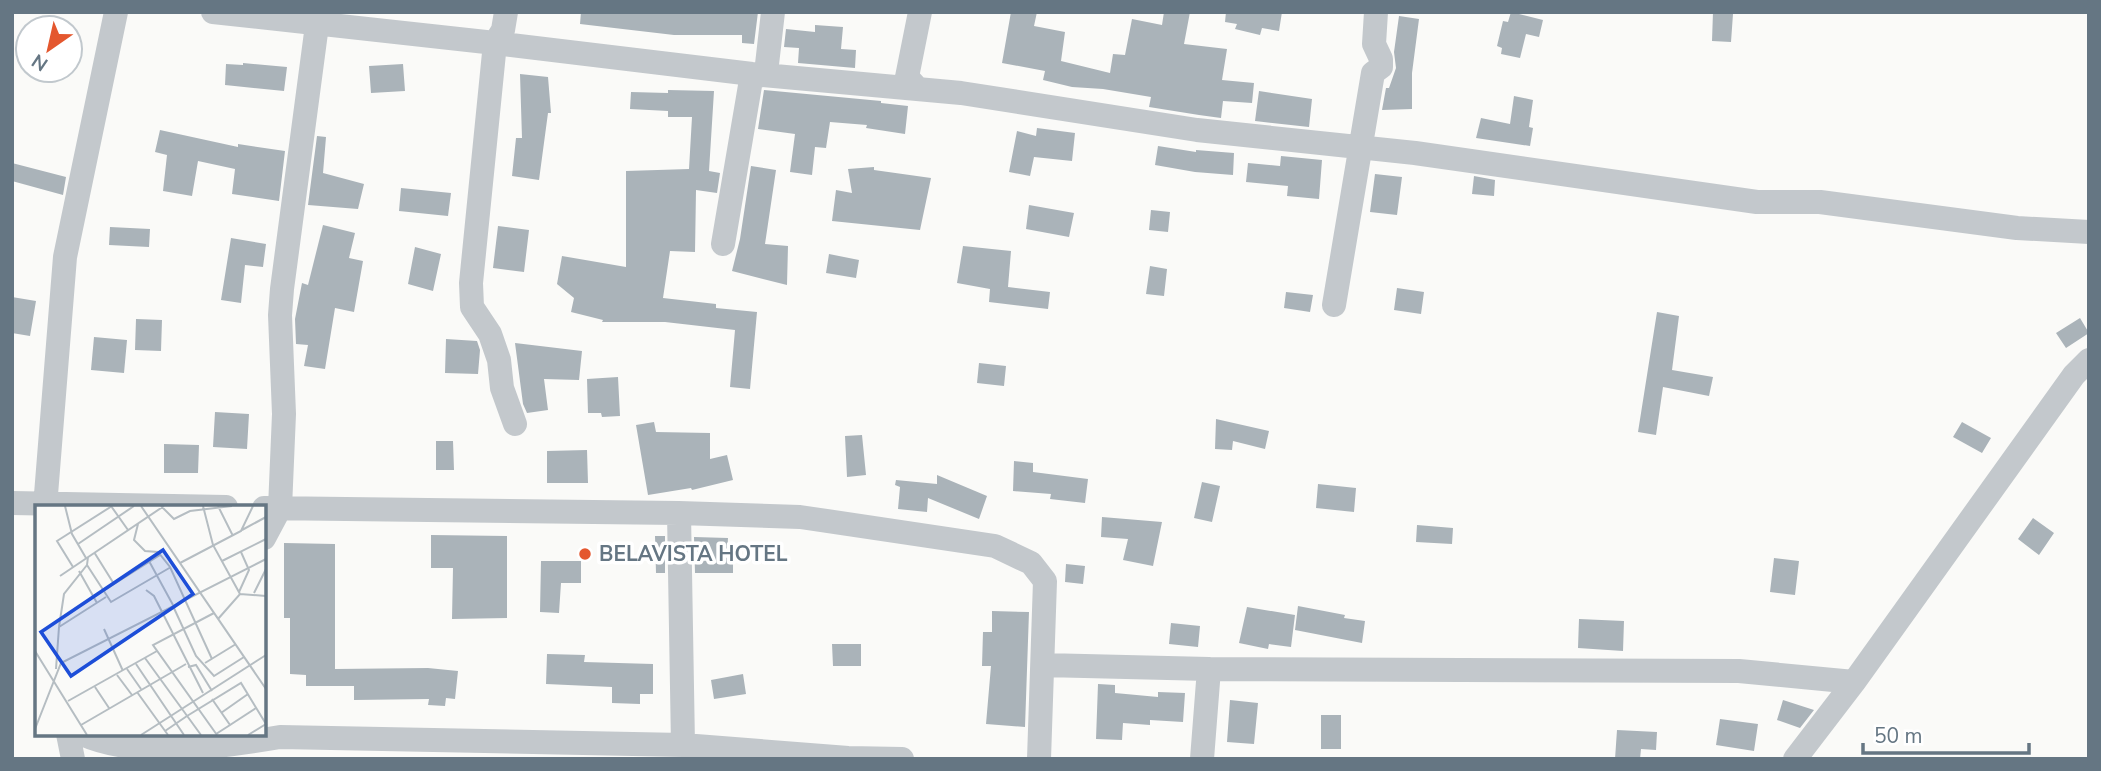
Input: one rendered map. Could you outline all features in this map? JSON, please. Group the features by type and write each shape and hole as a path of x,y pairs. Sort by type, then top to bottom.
{"street":[{"path":"12,503 45,505 65,257 116,12"},
{"path":"213,12 325,21 759,74 974,95 1197,131 1415,153 1757,202 1820,202 2017,228 2089,232"},
{"path":"506,12 503,30 495,43 472,307 490,334 499,360 502,388 515,424"},
{"path":"723,244 772,12"},
{"path":"918,89 907,77 920,12"},
{"path":"1334,305 1373,73 1381,68 1381,59 1374,44 1376,12"},
{"path":"266,530 272,508 284,414 281,302 325,21"},
{"path":"1795,759 2089,359"},
{"path":"272,508 800,517 995,546 1031,563 1045,581 1039,759"},
{"path":"679,513 683,745"},
{"path":"1043,665 1209,669 1740,671 1854,682"},
{"path":"1202,759 1209,669"},
{"path":"68,736 73,759"},
{"path":"86,736 104,744 141,748 280,737 683,745 848,759 902,759"}],"building":[{"path":"581,12 758,12 754,44 742,43 742,35 674,35 580,24"},
{"path":"1011,12 1037,12 1034,26 1065,32 1061,61 1110,73 1113,54 1125,55 1132,19 1162,25 1164,12 1190,12 1184,44 1227,49 1222,80 1254,83 1252,103 1223,101 1221,118 1149,107 1151,97 1072,87 1043,80 1045,71 1002,63"},
{"path":"1226,12 1282,12 1279,31 1262,28 1260,35 1235,29 1237,24 1225,22"},
{"path":"1511,12 1543,20 1539,37 1526,34 1520,58 1501,54 1502,48 1497,46 1503,21 1508,22"},
{"path":"1713,12 1733,14 1731,42 1712,41"},
{"path":"1399,16 1419,19 1412,73 1412,109 1382,110 1386,88 1389,88 1396,68 1394,52"},
{"path":"815,25 843,27 841,49 856,50 855,68 798,63 799,48 784,47 786,29 815,32"},
{"path":"226,64 287,67 284,91 225,85"},
{"path":"403,64 405,91 371,93 369,66"},
{"path":"520,74 548,77 551,113 548,113 539,180 512,176 516,138 522,138"},
{"path":"668,90 714,91 709,171 720,173 717,193 696,190 695,252 670,251 663,298 757,312 750,389 730,387 735,330 665,322 602,322 603,320 571,312 574,298 557,284 562,256 626,267 626,171 689,169 692,117 668,117 668,111 630,109 631,92 668,93"},
{"path":"764,90 908,106 905,134 866,128 867,125 830,122 826,148 815,147 812,175 790,172 795,134 758,129"},
{"path":"1259,91 1312,99 1309,127 1255,121"},
{"path":"1514,96 1533,100 1529,127 1533,128 1530,146 1476,138 1481,118 1510,124"},
{"path":"1037,128 1075,133 1072,161 1034,157 1030,176 1009,172 1017,131 1036,136"},
{"path":"160,130 238,147 238,144 285,151 279,201 232,194 235,169 198,161 192,196 163,191 167,155 155,152"},
{"path":"317,136 326,137 323,173 364,184 358,209 308,205"},
{"path":"1158,146 1196,152 1234,153 1233,175 1155,165"},
{"path":"1281,156 1322,160 1319,199 1287,196 1288,186 1246,182 1248,163 1280,166"},
{"path":"12,163 66,177 63,195 12,181"},
{"path":"751,166 776,170 765,244 788,246 787,285 732,271 740,239"},
{"path":"874,167 874,170 931,178 920,230 832,221 836,190 852,193 848,169"},
{"path":"1375,174 1402,177 1397,215 1370,212"},
{"path":"1474,176 1495,180 1494,196 1472,194"},
{"path":"401,188 451,193 448,216 399,211"},
{"path":"1029,205 1074,213 1069,237 1026,229"},
{"path":"1151,210 1170,212 1168,232 1149,230"},
{"path":"323,225 355,233 349,258 363,261 354,312 335,308 325,369 304,366 308,345 296,344 295,319 302,283 308,285"},
{"path":"498,226 529,230 524,272 493,268"},
{"path":"110,227 150,229 149,247 109,245"},
{"path":"231,238 266,244 263,267 245,265 241,303 221,300"},
{"path":"963,246 1011,251 1008,287 1050,292 1048,309 989,302 990,289 957,283"},
{"path":"415,247 441,254 433,291 408,284"},
{"path":"829,254 859,260 856,278 826,273"},
{"path":"1150,266 1167,269 1164,296 1146,294"},
{"path":"1397,288 1424,292 1421,314 1394,310"},
{"path":"1286,292 1313,295 1310,312 1284,308"},
{"path":"12,297 36,301 30,336 12,333"},
{"path":"1657,312 1679,316 1672,370 1713,377 1709,396 1663,387 1656,435 1638,432"},
{"path":"2080,318 2089,333 2066,348 2056,333"},
{"path":"136,319 162,320 161,351 135,350"},
{"path":"94,337 127,340 124,373 91,370"},
{"path":"446,339 477,341 480,350 478,374 445,373"},
{"path":"515,343 582,351 579,380 544,379 548,410 527,413 523,404"},
{"path":"979,363 1006,366 1004,386 977,383"},
{"path":"618,377 620,416 602,417 601,413 588,413 587,379"},
{"path":"215,412 249,414 247,449 213,447"},
{"path":"1216,419 1269,431 1265,449 1233,441 1232,450 1215,449"},
{"path":"654,422 656,432 710,433 710,459 727,455 733,480 692,490 691,488 648,495 636,425"},
{"path":"1962,422 1991,438 1982,453 1953,437"},
{"path":"862,435 866,475 847,477 845,436"},
{"path":"436,441 453,441 454,470 436,470"},
{"path":"164,444 199,445 198,473 164,473"},
{"path":"587,450 588,483 547,483 547,451"},
{"path":"1014,461 1033,463 1033,472 1088,479 1085,503 1050,499 1051,494 1013,491"},
{"path":"937,475 987,496 979,519 928,498 927,512 898,509 900,487 895,485 896,480 937,484"},
{"path":"1202,482 1220,486 1212,522 1194,518"},
{"path":"1318,484 1356,488 1354,512 1316,508"},
{"path":"1102,517 1162,522 1153,566 1123,560 1128,539 1101,537"},
{"path":"2033,518 2054,533 2039,555 2018,539"},
{"path":"1417,525 1453,528 1452,544 1416,542"},
{"path":"431,535 507,536 507,618 452,619 453,568 431,568"},
{"path":"655,536 665,536 665,573 656,573"},
{"path":"694,537 728,538 727,556 733,556 733,573 695,573"},
{"path":"284,543 335,544 335,669 428,668 458,671 455,699 446,698 445,706 428,705 429,699 354,700 354,686 306,686 306,675 290,674 290,618 284,618"},
{"path":"1774,558 1799,561 1795,595 1770,592"},
{"path":"541,561 581,561 581,583 561,583 559,613 540,612"},
{"path":"1066,564 1085,566 1083,584 1065,582"},
{"path":"1298,606 1365,621 1362,643 1295,630"},
{"path":"1247,607 1295,615 1291,647 1269,644 1268,649 1239,643"},
{"path":"992,611 1029,612 1025,727 986,724 991,666 982,666 983,632 992,632"},
{"path":"1579,619 1624,621 1623,651 1578,648"},
{"path":"1171,623 1200,626 1198,647 1169,644"},
{"path":"832,644 861,644 861,666 833,666"},
{"path":"547,654 585,655 584,662 653,664 653,694 640,694 640,704 612,703 612,687 546,684"},
{"path":"743,674 746,694 714,699 711,680"},
{"path":"1098,684 1115,685 1115,693 1158,697 1158,692 1185,693 1183,722 1150,720 1150,725 1123,723 1122,740 1096,739"},
{"path":"1230,700 1258,703 1254,744 1227,742"},
{"path":"1783,700 1814,710 1800,728 1777,720"},
{"path":"1321,715 1341,715 1341,749 1321,749"},
{"path":"1720,719 1758,724 1754,751 1716,745"},
{"path":"1617,730 1657,732 1656,750 1641,749 1640,759 1615,759"}],"place":[{"name":"BELAVISTA HOTEL","path":"585,554"}]}
